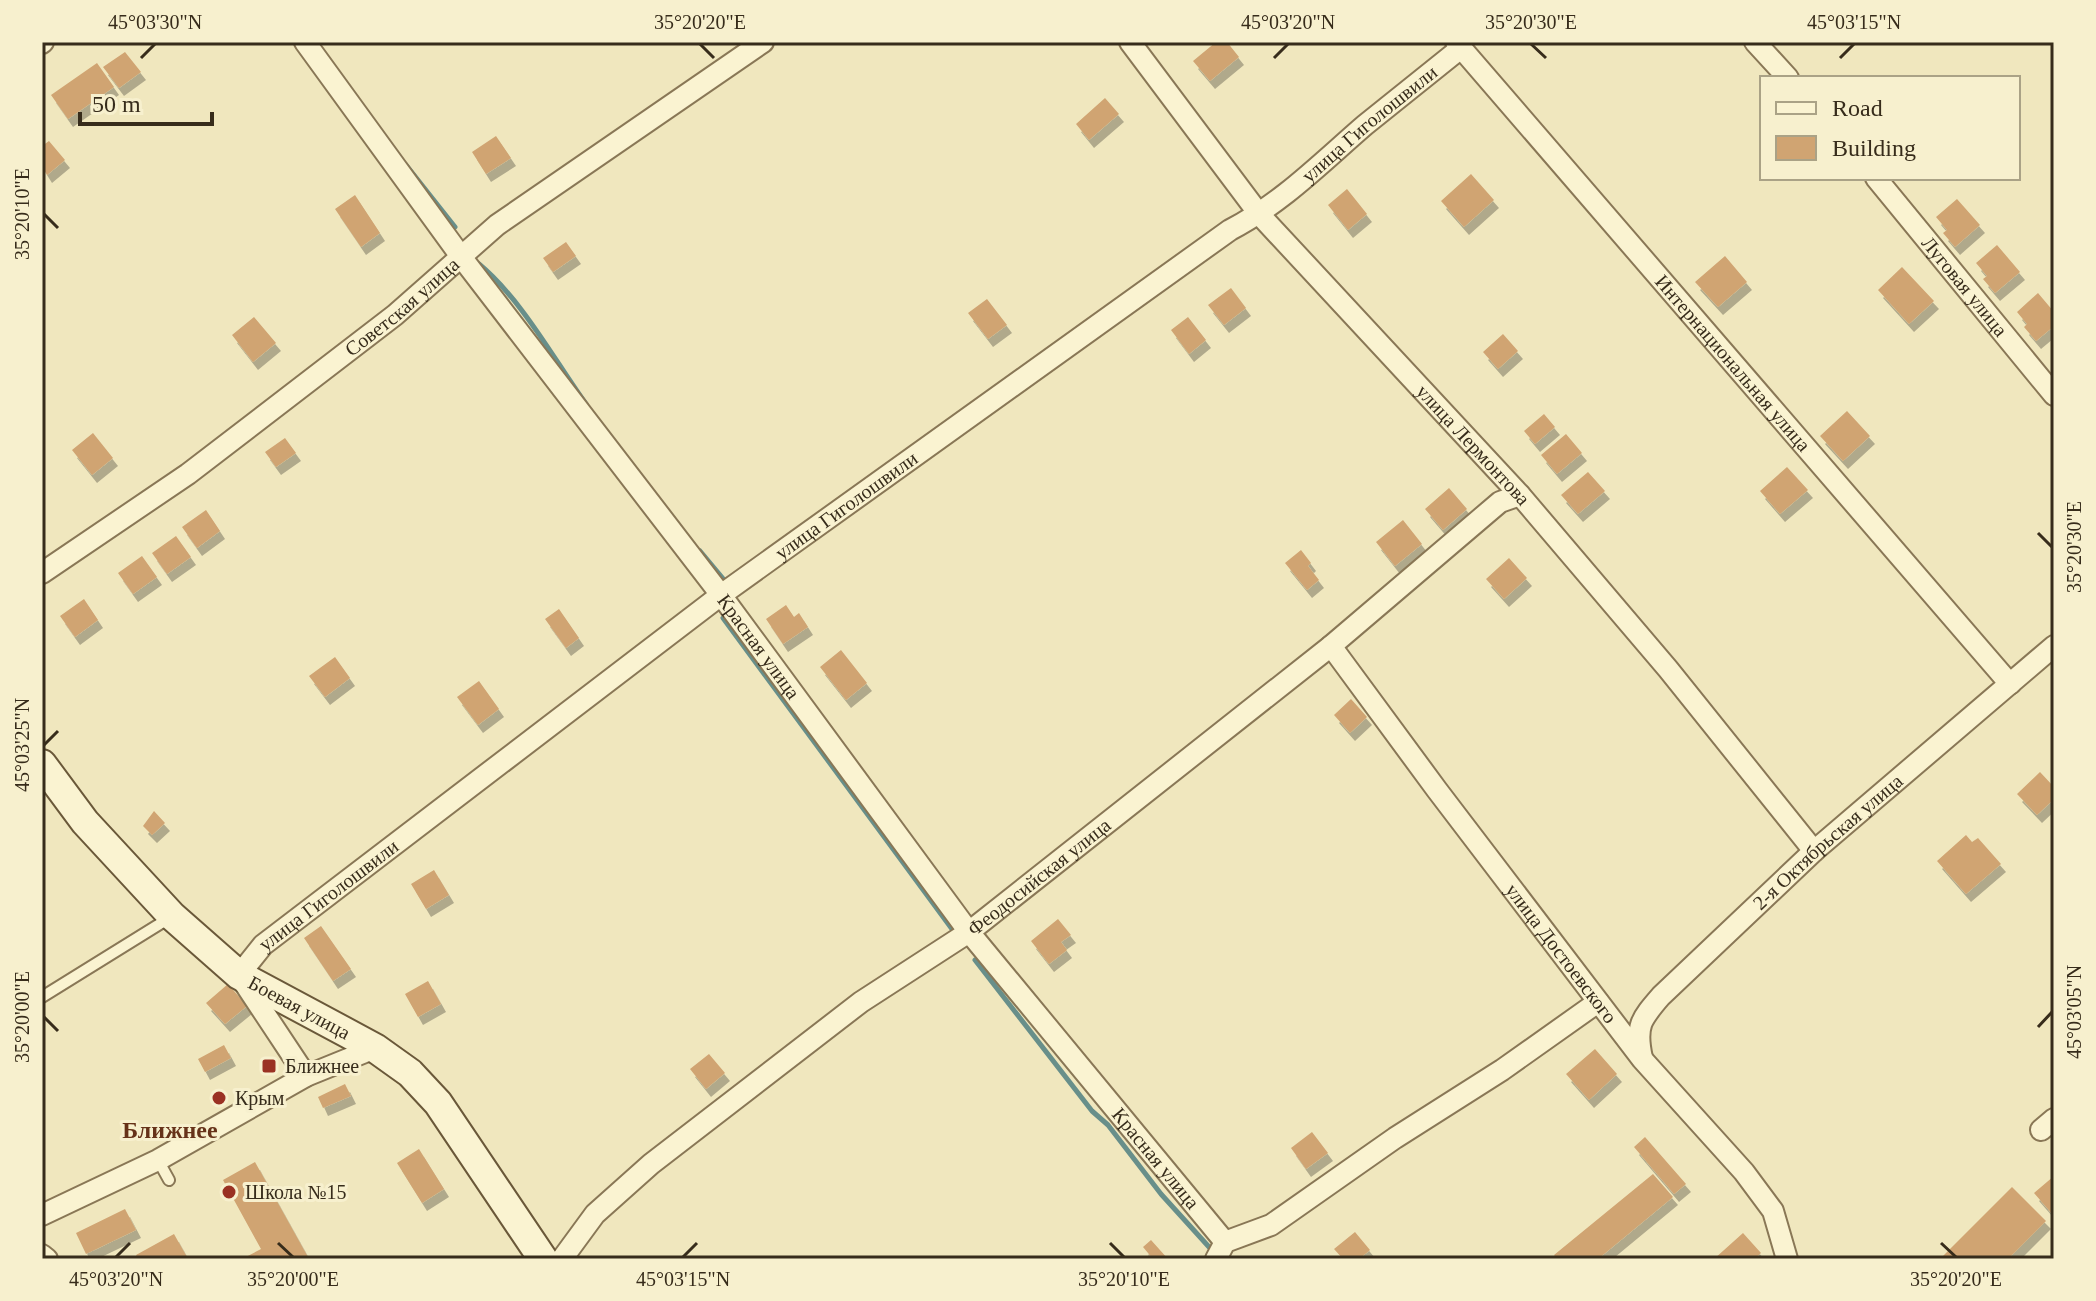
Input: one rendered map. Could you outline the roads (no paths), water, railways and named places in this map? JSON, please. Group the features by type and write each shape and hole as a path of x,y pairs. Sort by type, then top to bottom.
{"street":[{"name":"Красная улица","path":"305,42 462,258 721,595 969,932 1220,1250"},
{"name":"Советская улица","path":"42,573 188,474 395,315 497,225 763,42"},
{"name":"улица Лермонтова","path":"1130,42 1259,214 1520,495 1668,669 1814,851"},
{"path":"1755,42 1786,76"},
{"name":"улица Гиголошвили","path":"239,975 263,945 721,595 1217,239 1297,187 1458,45"},
{"name":"Интернациональная улица","path":"1458,45 2010,684"},
{"name":"Луговая улица","path":"1878,180 2054,395"},
{"name":"Феодосийская улица","path":"562,1259 595,1214 651,1164 861,1002 969,932 1331,646 1500,502 1520,495"},
{"name":"улица Достоевского","path":"1331,646 1642,1059 1744,1172 1773,1211 1787,1259"},
{"name":"2-я Октябрьская улица","path":"1642,1059 1637,1035 1644,1016 1661,996 1814,851 2054,646"},
{"name":"Боевая улица","path":"42,764 85,822 172,916 239,975 375,1048 410,1073 438,1103 543,1259"},
{"path":"239,975 306,1076"},
{"path":"1220,1250 1271,1225 1598,1002"},
{"path":"42,1215 158,1160 306,1076 375,1048"},
{"path":"42,1255 47,1259"}],"lane":[{"path":"42,997 172,916"},
{"path":"158,1160 169,1180"}],"waterway":[{"path":"406,165 455,227"},
{"path":"479,264 523,312 586,404"},
{"path":"700,551 725,581"},
{"path":"723,618 952,929"},
{"path":"975,960 1092,1111 1108,1125 1161,1194 1209,1247"}],"place":[{"name":"Ближнее","path":"269,1066"},
{"name":"Крым","path":"219,1098"},
{"name":"Школа №15","path":"229,1192"}],"district":[{"name":"Ближнее","path":"170,1130"}]}
